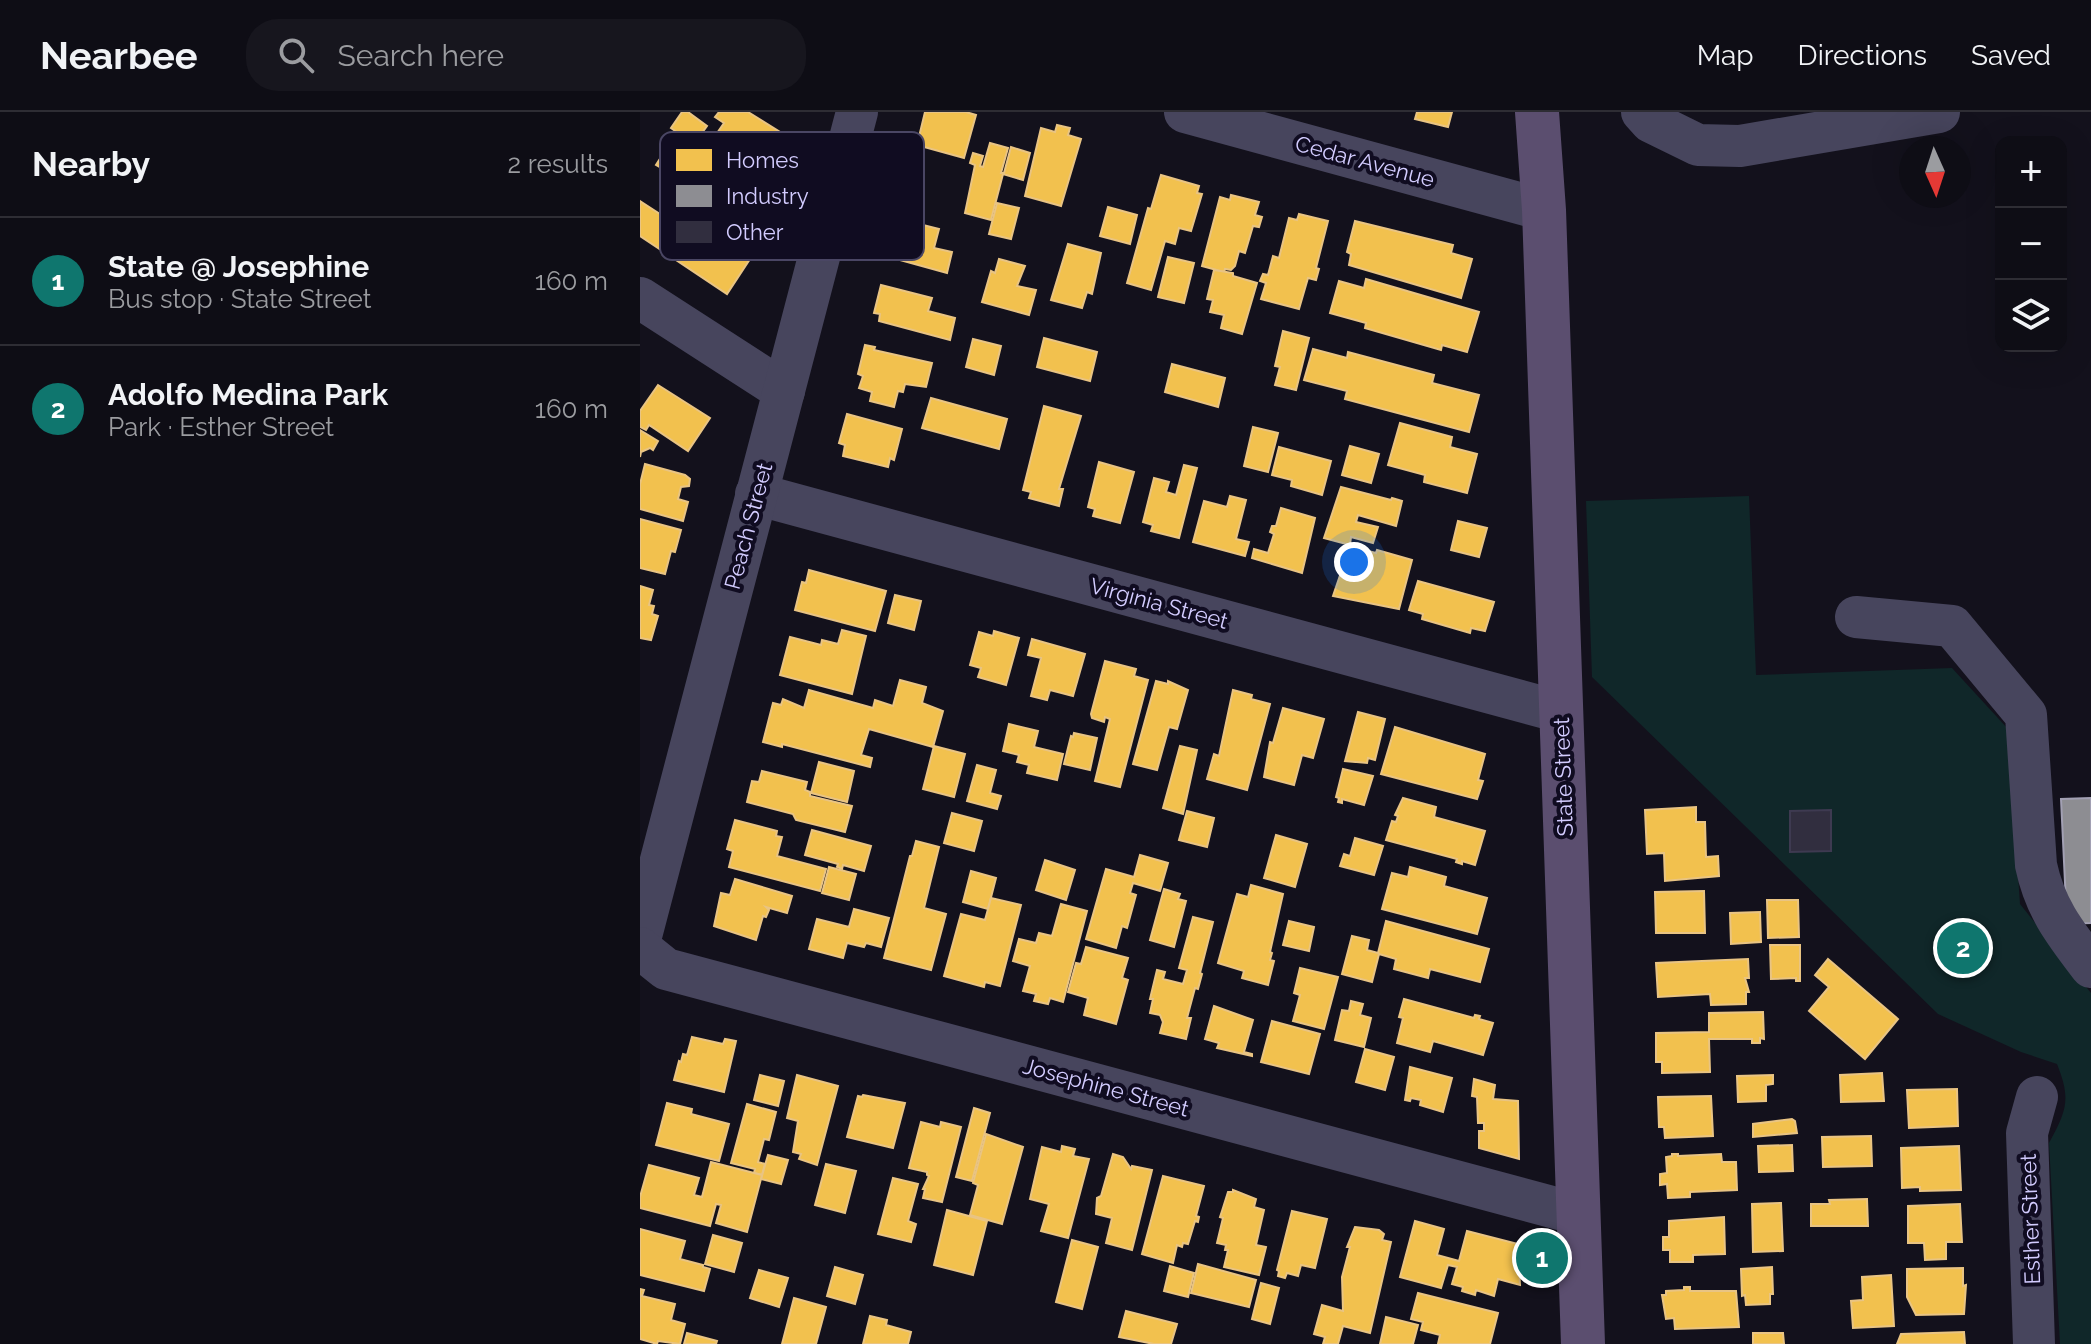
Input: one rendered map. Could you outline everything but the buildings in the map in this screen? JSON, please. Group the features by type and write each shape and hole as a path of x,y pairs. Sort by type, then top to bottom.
{"main road":[{"name":"State Street","path":"1537,112 1544,210 1583,1344"}],"street":[{"name":"Peach Street","path":"852,132 857,112"},
{"name":"Cedar Avenue","path":"1185,112 1544,210"},
{"path":"1642,112 1651,122 1698,145 1740,146 1939,112"},
{"name":"Peach Street","path":"640,940 818,260"},
{"path":"640,298 784,391"},
{"name":"Virginia Street","path":"756,494 1561,712"},
{"path":"1856,617 1952,626 2026,715 2040,884 2054,917 2091,967"},
{"name":"Josephine Street","path":"640,948 666,969 1578,1214"},
{"name":"Esther Street","path":"2034,1344 2027,1133 2037,1097"}],"green space":[{"path":"1749,496 1756,675 1952,668 2008,729 2020,904 2091,993 2091,1344 2060,1344 2049,1143 2065,1104 2064,1086 2057,1064 2021,1052 1938,1014 1592,677 1586,501"}],"place":[{"name":"Adolfo Medina Park","path":"1963,948"},
{"name":"State @ Josephine","path":"1542,1258"}]}
